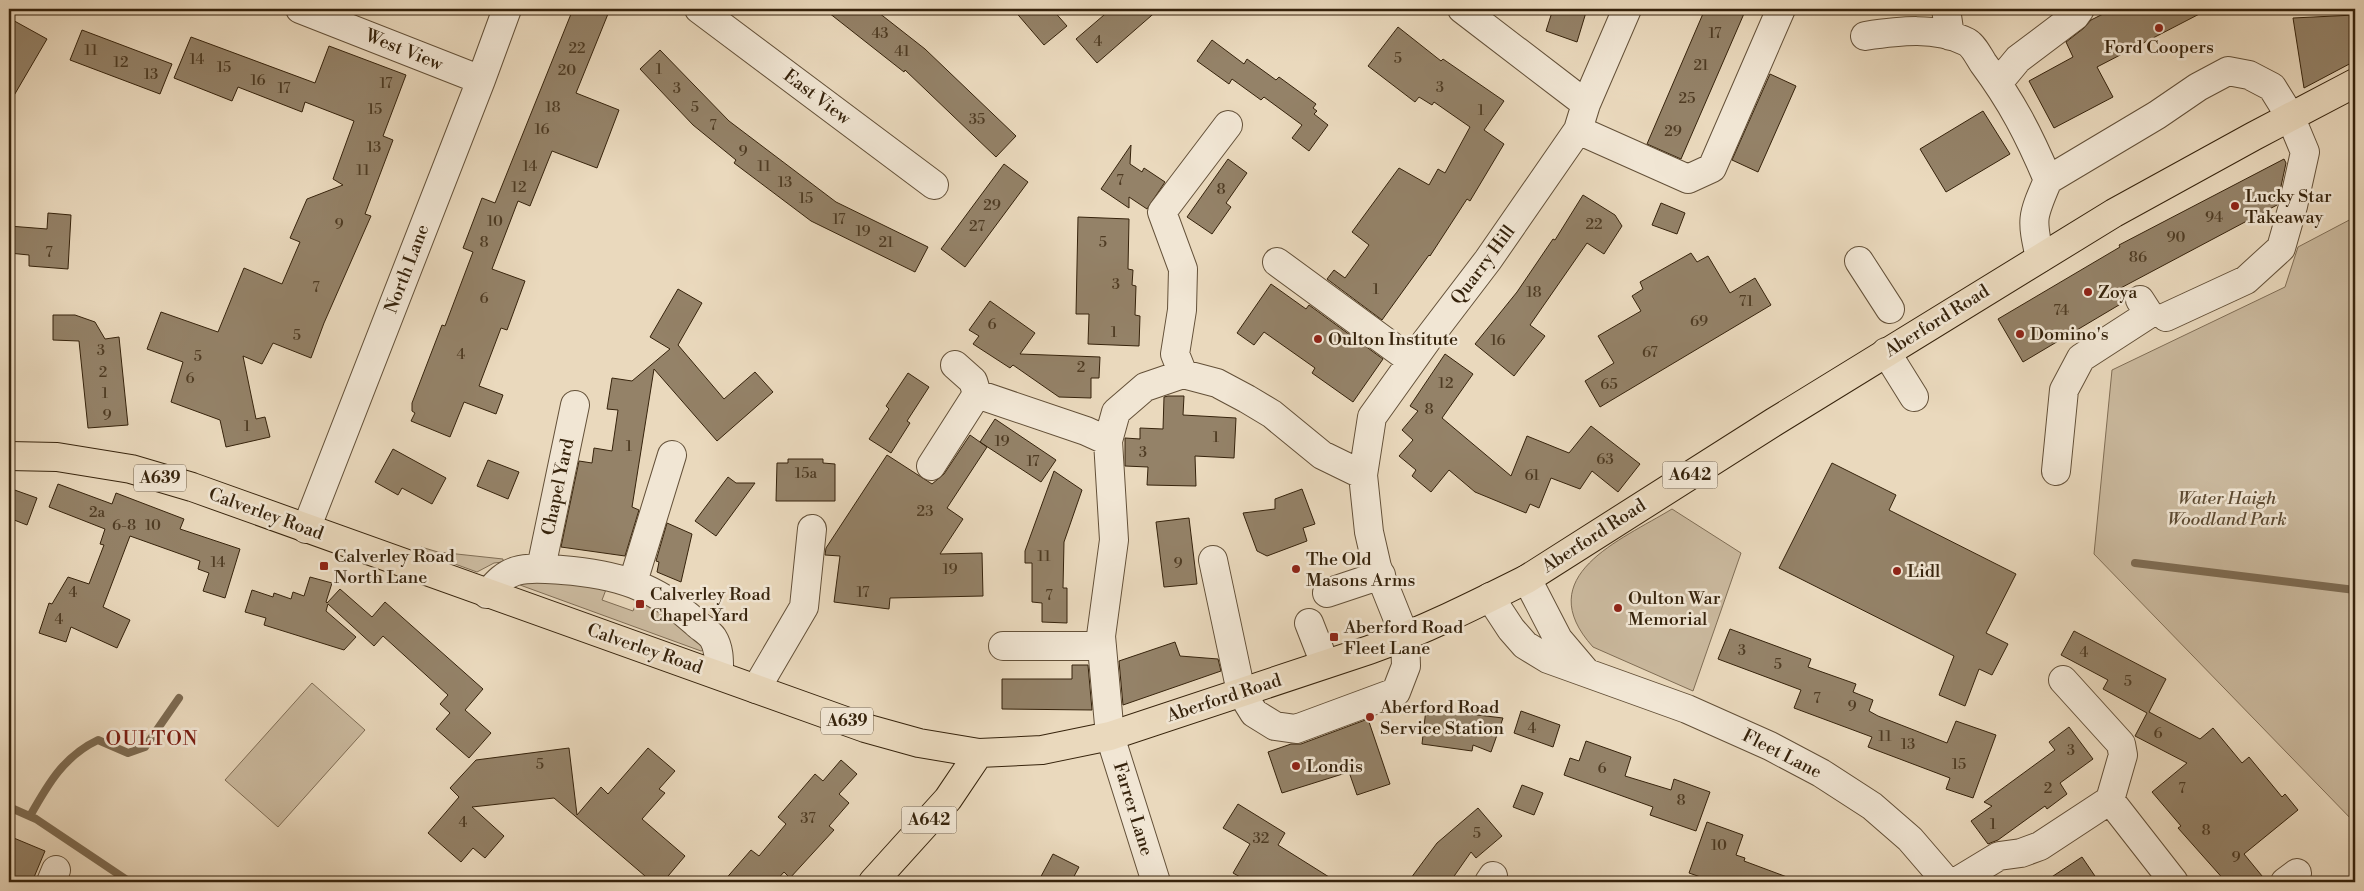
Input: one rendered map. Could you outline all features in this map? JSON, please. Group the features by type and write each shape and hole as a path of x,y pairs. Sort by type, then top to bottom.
{"main road":[{"name":"Aberford Road","path":"978,752 1042,750 1110,736 1405,637 1490,597 1527,579 1886,352 2114,213 2290,116 2355,83"},
{"name":"Calverley Road","path":"9,456 57,457 131,469 192,487 865,728 918,743 978,752"},
{"name":"A642","path":"872,882 948,799 978,752"}],"street":[{"name":"West View","path":"300,9 481,80"},
{"name":"North Lane","path":"306,529 507,9"},
{"name":"East View","path":"699,9 934,185"},
{"path":"1462,9 1586,104"},
{"name":"Quarry Hill","path":"1241,692 1254,713 1275,726 1296,729 1396,692 1406,666 1405,637 1381,575 1369,532 1363,475 1372,417 1488,260 1578,130 1586,104 1627,9"},
{"path":"1578,130 1688,179 1712,168 1781,9"},
{"path":"1946,9 1950,36"},
{"path":"1998,83 2018,59 2075,16 2080,9"},
{"path":"1866,36 1908,30 1950,36 1969,43 1998,83 2028,132 2048,180"},
{"path":"2040,258 2033,224 2034,213 2048,180 2157,115 2198,87 2228,71 2248,75 2272,87 2290,116 2304,152 2293,206 2281,248 2246,280 2166,317"},
{"path":"1228,125 1162,212 1182,269 1182,310 1175,354 1183,374 1217,383 1247,399 1272,414 1322,456 1363,475"},
{"path":"1859,261 1890,309"},
{"path":"1277,262 1412,361"},
{"path":"2056,471 2064,390 2075,367 2081,358 2150,314 2140,300"},
{"path":"1886,352 1914,397"},
{"path":"931,466 977,394 973,381 955,365"},
{"name":"Farrer Lane","path":"1156,882 1110,736 1102,646 1102,620 1114,540 1108,441 1116,412 1146,387 1183,374"},
{"path":"977,394 1086,431 1108,441"},
{"name":"Chapel Yard","path":"542,568 575,405"},
{"path":"633,582 672,456"},
{"path":"756,688 804,607 812,529"},
{"path":"1213,560 1241,692"},
{"name":"Calverley Road","path":"487,594 502,578 517,570 542,568 592,572 633,582 661,596 684,611 713,638 720,657 719,675"},
{"path":"1327,594 1381,575"},
{"path":"1527,579 1558,639 1587,673"},
{"name":"Fleet Lane","path":"1490,597 1511,629 1526,646 1548,659 1687,708 1770,746 1821,773 1872,806 1910,839 1947,882"},
{"path":"1309,623 1325,664"},
{"path":"1002,646 1102,646"},
{"path":"1956,882 1999,856 2020,854 2040,846 2114,789 2123,755 2121,744 2063,680"},
{"path":"2114,789 2168,875"}],"green space":[{"name":"Water Haigh Woodland Park","path":"2355,217 2355,823 2094,554 2112,370 2285,287 2298,247"},
{"path":"1672,509 1741,553 1693,691 1593,647 1576,622 1571,600 1576,580 1589,563 1629,534"},
{"path":"421,547 438,552 503,559 503,562 494,563 477,572 419,551"},
{"path":"519,579 607,587 602,600 633,611 638,598 656,606 704,643 704,650 701,651 520,585"},
{"path":"312,683 365,730 278,827 225,780"}],"building":[{"path":"573,9 610,9 576,93 619,110 597,168 552,151 530,206 518,201 492,269 525,281 507,330 501,328 479,386 503,395 496,414 464,402 450,437 411,421 415,413 412,411 412,403 442,325 445,326 473,252 463,248 482,198 495,203"},
{"path":"824,9 874,9 925,49 1016,136 996,157 905,70 904,72"},
{"path":"1013,9 1052,9 1067,26 1044,45"},
{"path":"1111,9 1159,9 1097,63 1076,39"},
{"path":"1553,9 1587,9 1577,42 1546,31"},
{"path":"1705,9 1746,9 1681,159 1647,144"},
{"path":"2113,9 2209,9 2097,67 2113,97 2054,128 2029,81 2073,57 2066,42 2091,20"},
{"path":"2355,15 2355,61 2304,88 2293,18"},
{"path":"9,18 47,39 9,104"},
{"path":"1398,27 1441,61 1443,59 1504,101 1484,130 1504,144 1470,201 1467,199 1430,256 1382,320 1327,279 1334,270 1345,278 1369,245 1352,232 1399,168 1429,185 1438,169 1445,173 1470,127 1434,102 1432,105 1419,97 1415,102 1368,66"},
{"path":"82,30 172,64 160,94 70,60"},
{"path":"191,37 315,83 329,46 406,75 383,136 393,140 365,214 371,216 324,323 311,358 273,343 262,364 243,356 256,419 265,417 270,437 226,447 220,420 171,402 183,362 147,349 161,312 218,332 244,268 282,284 300,242 290,238 307,199 343,185 333,179 354,121 305,102 302,112 238,87 232,101 174,78"},
{"path":"1212,40 1244,64 1247,59 1276,80 1279,77 1316,104 1313,108 1317,111 1314,114 1328,125 1309,151 1292,138 1302,125 1264,97 1261,100 1232,79 1229,84 1197,61"},
{"path":"660,50 729,121 836,202 928,247 915,272 811,221 734,163 736,160 693,125 640,69"},
{"path":"1770,74 1796,86 1758,172 1732,160"},
{"path":"1983,111 2010,154 1946,192 1920,149"},
{"path":"1131,145 1130,164 1142,172 1144,168 1165,182 1147,209 1129,197 1129,208 1101,189"},
{"path":"1228,159 1247,173 1226,203 1231,207 1212,234 1187,217"},
{"path":"2284,159 2286,163 2277,205 2117,290 2124,302 2023,362 1998,319 2120,247 2119,245"},
{"path":"1004,164 1028,182 965,267 941,249"},
{"path":"1583,195 1615,215 1622,226 1604,254 1587,243 1530,325 1545,336 1514,376 1475,344 1517,292 1553,239 1555,240"},
{"path":"1661,203 1685,213 1677,234 1652,225"},
{"path":"48,213 71,215 68,269 29,266 29,255 9,253 9,226 47,229"},
{"path":"1078,217 1129,219 1128,269 1133,270 1132,285 1136,286 1135,315 1140,316 1139,346 1088,344 1089,314 1076,314"},
{"path":"1691,253 1697,262 1708,256 1730,293 1755,278 1771,305 1600,407 1585,381 1614,363 1598,336 1641,311 1632,296 1643,289 1640,282"},
{"name":"Oulton Institute","path":"1271,284 1306,309 1309,305 1383,359 1353,402 1312,373 1315,368 1264,332 1254,345 1237,333"},
{"path":"678,289 702,303 678,345 724,399 755,372 773,392 717,441 654,369 632,507 639,510 625,556 561,547 579,461 592,463 594,448 612,451 618,410 607,409 612,378 632,381 670,349 650,337"},
{"path":"990,301 1035,333 1020,354 1100,357 1099,378 1091,378 1091,398 1059,397 1013,365 1010,368 973,344 979,336 969,330"},
{"path":"53,315 75,315 95,322 105,339 119,337 128,425 88,428 79,341 53,340"},
{"path":"1445,354 1473,374 1442,418 1511,476 1527,436 1569,453 1591,426 1640,464 1618,492 1592,471 1580,489 1551,478 1539,508 1530,504 1526,513 1475,492 1449,470 1431,492 1412,476 1416,470 1399,456 1413,440 1402,430 1418,411 1410,406"},
{"path":"908,373 929,387 907,421 910,423 891,453 869,439 889,409 886,406"},
{"path":"1184,396 1183,415 1236,418 1234,458 1195,456 1196,486 1147,485 1148,467 1125,466 1125,438 1140,439 1140,428 1163,429 1164,397"},
{"path":"995,419 1056,460 1041,482 980,442"},
{"path":"970,435 987,447 947,508 963,519 940,554 982,553 983,596 890,598 889,609 834,602 840,556 825,555 826,548 887,455 932,484 944,474"},
{"path":"393,449 446,478 432,504 402,488 398,495 375,482"},
{"path":"788,459 823,459 823,463 835,464 835,501 776,501 777,463 788,463"},
{"path":"488,460 519,472 508,499 477,486"},
{"name":"Lidl","path":"1832,463 1896,495 1889,510 2016,574 1986,633 2008,644 1992,675 1979,669 1965,706 1939,695 1954,656 1779,568"},
{"path":"1054,471 1082,490 1064,542 1063,588 1067,588 1067,623 1042,622 1042,603 1032,602 1032,563 1025,563 1025,551"},
{"path":"728,477 736,483 755,483 716,536 695,521"},
{"path":"58,484 112,504 116,493 184,519 180,529 240,549 225,598 203,591 209,573 198,569 200,561 130,536 103,607 130,620 117,648 71,627 66,642 39,633 49,603 52,604 68,577 89,584 104,545 100,544 105,529 49,507"},
{"path":"9,488 37,498 27,525 9,518"},
{"path":"1302,489 1315,524 1303,528 1307,541 1267,556 1257,551 1243,513 1275,509 1275,499"},
{"path":"1189,518 1197,584 1164,587 1156,522"},
{"path":"667,523 692,534 681,582 657,572 659,562 656,561"},
{"path":"310,577 332,583 327,603 340,589 372,617 385,602 483,689 465,710 491,733 469,758 436,729 450,713 440,704 448,695 383,636 374,646 328,604 326,611 356,637 344,650 264,625 266,618 245,612 252,590 273,597 274,593 291,599 293,592 304,596"},
{"path":"1730,629 1811,659 1808,667 1856,684 1853,692 1873,700 1869,711 1878,716 1947,743 1956,721 1996,735 1973,798 1946,789 1950,778 1868,747 1872,737 1794,708 1801,690 1718,659"},
{"path":"2074,631 2166,679 2149,712 2200,739 2213,728 2242,763 2249,757 2282,797 2285,794 2298,810 2244,854 2267,882 2226,882 2178,828 2181,826 2152,792 2187,763 2135,736 2147,713 2103,689 2108,680 2061,655"},
{"path":"1175,642 1180,656 1218,659 1221,671 1123,705 1119,661"},
{"path":"1072,665 1088,665 1092,710 1002,709 1002,679 1072,679"},
{"path":"1426,709 1503,718 1491,752 1473,745 1472,751 1422,744"},
{"path":"1521,711 1560,725 1553,747 1514,733"},
{"path":"1368,719 1390,784 1357,795 1349,772 1282,793 1268,752 1291,744 1301,744"},
{"path":"2069,727 2093,759 2060,783 2067,794 2047,809 2045,806 1998,840 1988,844 1971,821 1992,806 1984,802 2055,750 2049,742"},
{"path":"1586,741 1631,757 1625,776 1671,790 1674,779 1710,792 1696,831 1650,815 1653,807 1564,775 1570,758 1579,761"},
{"path":"569,748 577,815 601,787 608,794 648,748 675,771 659,789 665,793 642,819 685,856 663,882 652,882 554,798 472,807 504,836 485,858 473,848 461,862 428,833 459,797 450,788 476,760"},
{"path":"841,760 857,774 839,794 849,803 829,826 834,830 790,878 784,872 775,882 723,882 751,850 759,856 786,824 778,817 815,774 823,781"},
{"path":"1522,785 1543,793 1534,815 1513,807"},
{"path":"1238,804 1285,833 1278,845 1337,882 1249,882 1233,873 1250,844 1223,828"},
{"path":"1478,808 1502,836 1476,858 1471,852 1450,882 1408,882 1437,843"},
{"path":"1707,822 1743,835 1736,855 1745,858 1744,861 1795,880 1794,882 1715,882 1689,873"},
{"path":"9,836 45,851 32,882 9,882"},
{"path":"1053,854 1079,867 1071,882 1038,882"},
{"path":"2082,857 2099,882 2044,882"}],"waterway":[{"path":"2135,563 2355,590"},
{"path":"30,816 50,782 76,754 98,740 128,753 145,747 179,698"},
{"path":"9,807 36,819 130,882"}],"place":[{"name":"Ford Coopers","path":"2159,28"},
{"name":"Lucky Star Takeaway","path":"2235,206"},
{"name":"Zoya","path":"2088,292"},
{"name":"Domino's","path":"2020,334"},
{"name":"Oulton Institute","path":"1318,339"},
{"name":"Calverley Road North Lane","path":"324,566"},
{"name":"The Old Masons Arms","path":"1296,569"},
{"name":"Lidl","path":"1897,571"},
{"name":"Calverley Road Chapel Yard","path":"640,604"},
{"name":"Oulton War Memorial","path":"1618,608"},
{"name":"Aberford Road Fleet Lane","path":"1334,637"},
{"name":"Aberford Road Service Station","path":"1370,717"},
{"name":"Londis","path":"1296,766"}],"district":[{"name":"OULTON","path":"152,739"}]}
